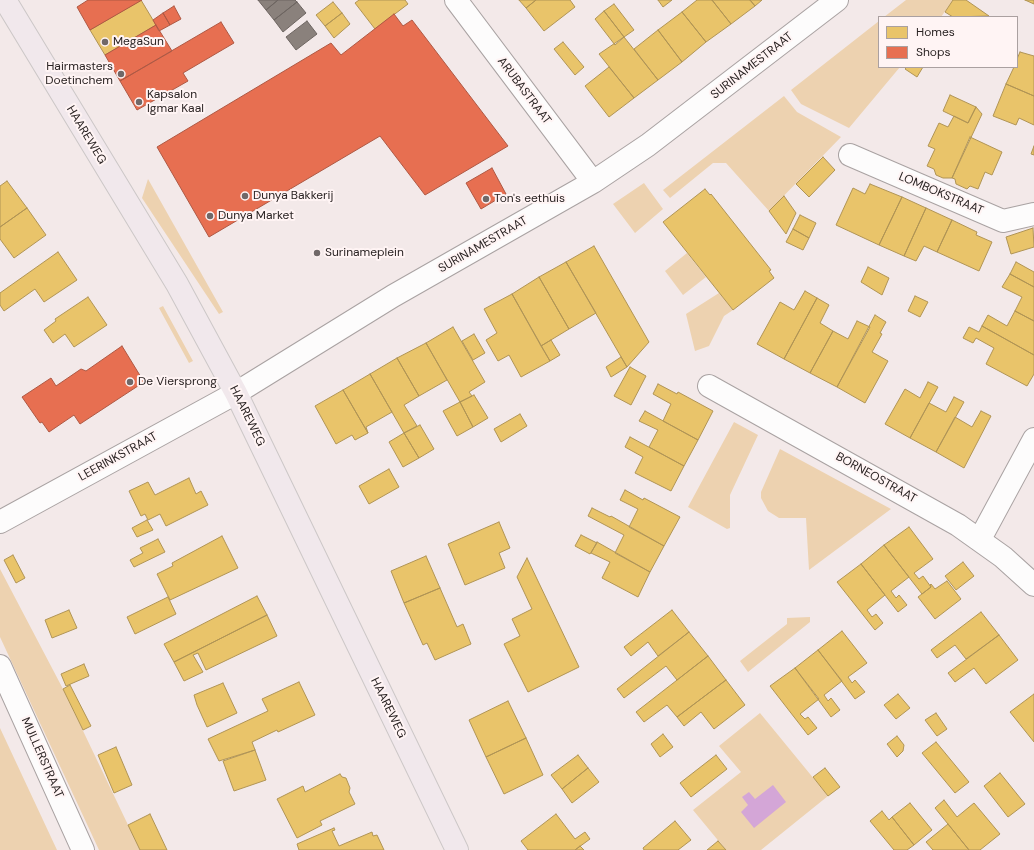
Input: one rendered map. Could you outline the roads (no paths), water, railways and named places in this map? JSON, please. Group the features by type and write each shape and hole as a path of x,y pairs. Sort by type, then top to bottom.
{"main road":[{"name":"HAAREWEG","path":"5,0 178,284 236,393 457,850"}],"street":[{"name":"ARUBASTRAAT","path":"456,0 593,182"},
{"name":"SURINAMESTRAAT","path":"236,393 393,296 593,182 648,145 837,0"},
{"name":"LOMBOKSTRAAT","path":"850,155 1003,221 1034,214"},
{"name":"BORNEOSTRAAT","path":"709,386 864,471 980,539 1003,556 1034,585"},
{"name":"LEERINKSTRAAT","path":"0,522 236,393"},
{"path":"980,539 1034,439"},
{"name":"MULLERSTRAAT","path":"0,666 84,850"}],"place":[{"name":"MegaSun","path":"105,42"},
{"name":"Hairmasters Doetinchem","path":"121,74"},
{"name":"Kapsalon Igmar Kaal","path":"139,102"},
{"name":"Dunya Bakkerij","path":"245,196"},
{"name":"Ton's eethuis","path":"486,199"},
{"name":"Dunya Market","path":"210,216"},
{"name":"Surinameplein","path":"317,253"},
{"name":"De Viersprong","path":"130,382"}]}
